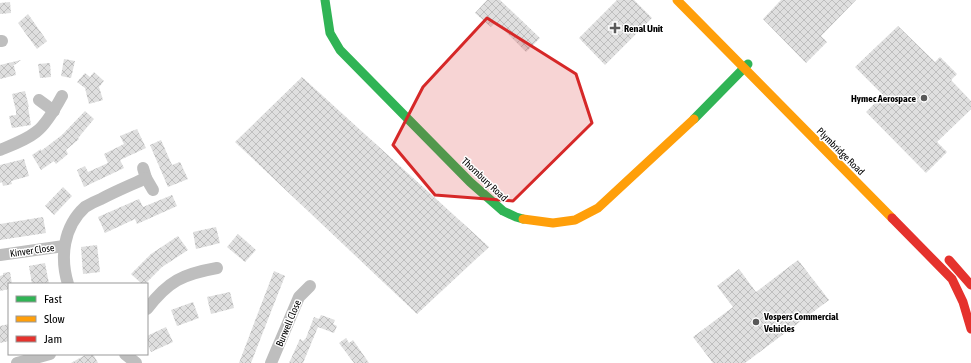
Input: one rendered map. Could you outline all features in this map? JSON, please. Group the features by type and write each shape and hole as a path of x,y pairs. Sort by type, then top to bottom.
{"main road":[{"name":"Thornbury Road","path":"325,0 330,33 340,50 470,182 503,211 516,217 534,221 553,222 573,220 598,208 689,124 746,66"},
{"name":"Plymbridge Road","path":"677,0 840,158 950,261 971,285"},
{"name":"Plymbridge Road","path":"687,0 746,66 952,279 964,302 971,329"}],"street":[{"path":"0,150 17,143 38,131 54,111 62,96"},
{"path":"39,100 54,111"},
{"path":"68,283 64,263 64,246 71,225 86,207 116,191 144,173 153,190"},
{"name":"Kinver Close","path":"0,255 64,246"},
{"path":"148,308 158,295 178,278 199,271 217,268"},
{"name":"Burwell Close","path":"271,363 299,297 310,286"},
{"path":"17,363 46,355"},
{"path":"126,355 136,363"}],"highlighted area":[{"path":"487,18 576,74 592,123 513,201 435,195 393,145 423,87"}],"building":[{"path":"487,0 500,0 540,38 526,52 496,22 491,27 475,13"},
{"name":"Renal Unit","path":"617,0 634,0 652,18 605,65 579,38"},
{"path":"781,0 856,0 821,36 827,42 806,63 763,19"},
{"path":"10,2 11,13 0,14 0,3"},
{"path":"28,14 47,41 37,49 18,23"},
{"name":"Hymec Aerospace","path":"898,26 935,62 940,57 957,74 951,80 971,101 971,109 937,142 947,152 926,173 866,112 883,95 855,67"},
{"path":"64,59 75,61 71,78 61,76"},
{"path":"21,60 13,66 16,75 0,79 0,65"},
{"path":"50,63 51,77 40,78 38,64"},
{"path":"94,72 104,81 99,87 103,100 89,104 85,88 77,82 85,73 90,77"},
{"path":"302,77 489,247 417,314 235,142"},
{"path":"25,91 31,125 12,128 9,116 16,115 16,111 12,94"},
{"path":"85,111 94,119 78,138 79,139 66,150 68,154 56,164 54,161 41,170 32,155 41,149 41,151 62,135"},
{"path":"137,129 146,148 120,160 124,168 84,187 77,170 85,166 88,172 108,163 104,154 124,144 120,136"},
{"path":"161,140 172,165 180,162 188,179 168,187 150,145"},
{"path":"24,159 29,176 11,181 12,184 3,186 2,182 0,183 0,165"},
{"path":"63,187 72,196 54,215 45,206"},
{"path":"172,195 177,206 137,224 135,219 105,233 98,217 139,199 143,207"},
{"path":"43,217 46,233 0,240 0,224"},
{"path":"216,227 220,243 196,249 193,232"},
{"path":"238,234 256,250 245,262 227,247"},
{"path":"178,236 188,250 162,267 146,283 141,283 131,274 151,254"},
{"path":"97,245 100,272 83,274 81,247"},
{"name":"Vospers Commercial Vehicles","path":"798,260 829,300 745,363 713,363 693,337 733,307 717,286 739,269 756,292"},
{"path":"45,263 49,283 32,283 29,266"},
{"path":"274,271 285,276 251,363 239,363"},
{"path":"10,272 12,283 8,283 8,289 0,291 0,276 3,275 3,273"},
{"path":"230,292 234,308 211,314 207,297"},
{"path":"193,302 199,318 177,326 171,310"},
{"path":"321,315 335,320 333,324 337,326 334,333 318,327 303,363 289,363 300,339 303,341 306,338 314,317 319,319"},
{"path":"8,324 8,341 0,343 0,326"},
{"path":"166,327 173,342 151,352 148,345 148,336"},
{"path":"346,338 349,343 353,340 369,363 354,363 339,343"},
{"path":"85,355 94,355 98,363 71,363"}],"traffic: fast":[{"path":"325,0 330,33 340,50 470,182 503,211 523,219"},
{"path":"694,119 748,64"}],"traffic: slow":[{"path":"677,0 892,218"},
{"path":"523,219 553,223 575,220 598,208 694,119"}],"traffic: jam":[{"path":"892,218 952,279 963,302 971,329"},
{"path":"949,260 971,285"}],"place":[{"name":"Renal Unit","path":"615,28"},
{"name":"Hymec Aerospace","path":"924,98"},
{"name":"Vospers Commercial Vehicles","path":"756,322"}]}
